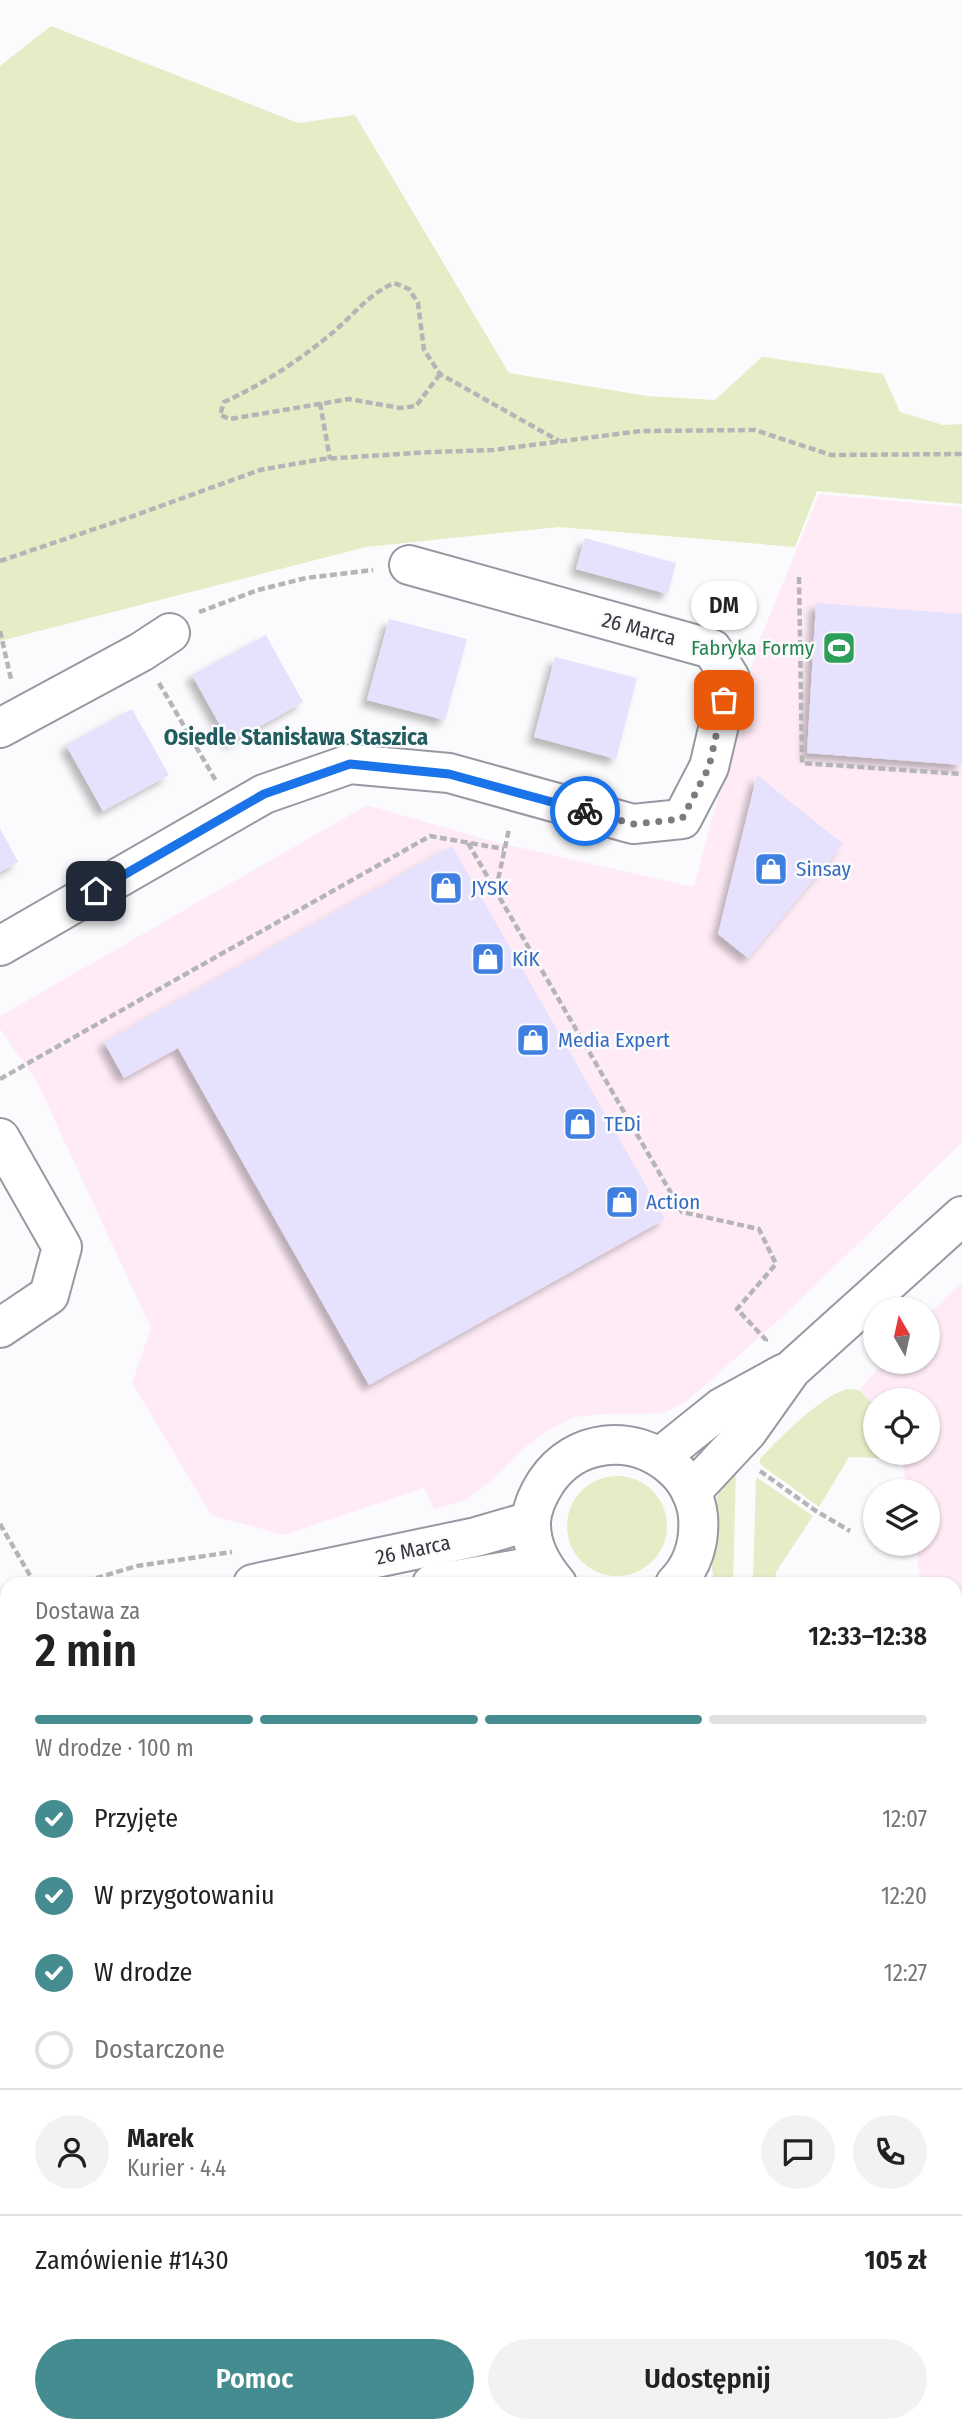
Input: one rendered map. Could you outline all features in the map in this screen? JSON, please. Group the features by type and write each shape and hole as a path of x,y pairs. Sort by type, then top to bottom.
{"street":[{"name":"26 Marca","path":"0,946 264,794 350,764 449,774 634,824 682,819 709,767 730,678 712,649 409,565"},
{"path":"0,728 156,642"},
{"path":"0,1138 62,1247 49,1296 0,1328"},
{"path":"691,1492 747,1432 791,1370 962,1216"},
{"path":"660,1457 721,1408 791,1370"},
{"path":"549,1574 534,1545 531,1521 541,1490 552,1473 568,1459 586,1449 606,1444 627,1444 660,1457 677,1470 691,1492 698,1513 699,1530 687,1577"},
{"name":"26 Marca","path":"286,1577 476,1537 531,1521"},
{"name":"26 Marca","path":"514,1577 549,1574"}],"path":[{"path":"440,374 416,406 400,408 349,399 230,419 220,415 224,402 284,371 329,336 375,292 394,283 409,289 418,303 424,350 440,374 560,442"},
{"path":"320,402 330,458"},
{"path":"0,561 136,516 260,470 330,458 493,450 641,431 755,430 831,455 962,454"},
{"path":"222,792 156,642 205,608 258,590 306,578 409,565"},
{"path":"799,577 802,764 962,775"},
{"path":"0,631 3,640"},
{"path":"496,889 512,817"},
{"path":"0,1079 430,836 504,849"},
{"path":"468,843 681,1212 759,1229 776,1264 737,1309 766,1340"},
{"path":"757,1469 816,1511 850,1531"},
{"path":"0,1524 31,1577"}],"shaded area":[{"path":"819,494 962,507 962,1142 790,1310 686,1402 664,1413 575,1417 549,1430 528,1445 493,1479 465,1500 434,1509 424,1488 284,1535 211,1515 132,1383 151,1328 36,1080 0,1029 0,1016 367,805 495,842 694,887 757,647"},
{"path":"962,1282 962,1577 920,1577 917,1556 940,1556 940,1479 905,1479 903,1465 940,1465 940,1388 863,1388 863,1394 859,1390 873,1374 940,1374 940,1303"}],"green space":[{"path":"51,26 298,123 355,115 509,373 647,396 715,400 762,357 883,374 900,412 943,425 962,424 962,504 817,491 795,547 559,527 366,547 0,641 0,66"},
{"path":"848,1389 859,1390 863,1394 863,1458 849,1457 819,1507 760,1464 760,1459 813,1409"},
{"path":"736,1470 733,1577 713,1577 711,1559 714,1510 727,1474"},
{"path":"617,1476 636,1480 652,1491 663,1507 667,1526 663,1545 652,1561 636,1572 617,1576 598,1572 582,1561 571,1545 567,1526 571,1507 582,1491 598,1480"},
{"path":"756,1477 813,1516 776,1572 776,1577 753,1577"}],"building":[{"path":"585,538 676,563 668,594 576,569"},
{"path":"816,603 962,614 962,765 807,753"},
{"path":"389,619 467,639 445,720 367,700"},
{"path":"266,635 303,702 230,743 192,675"},
{"path":"555,657 637,678 616,759 534,737"},
{"path":"132,709 169,775 103,811 66,745"},
{"path":"757,775 843,844 748,958 718,934"},
{"path":"0,828 18,862 0,872"},
{"path":"452,846 665,1219 369,1385 178,1048 124,1078 104,1042"}],"way so far":[{"path":"585,811 634,824 682,819 709,767 724,700"}],"place":[{"name":"Fabryka Formy","path":"839,648"},
{"name":"DM","path":"724,700"},
{"name":"Sinsay","path":"771,869"},
{"name":"JYSK","path":"446,888"},
{"name":"KiK","path":"488,959"},
{"name":"Media Expert","path":"533,1040"},
{"name":"TEDi","path":"580,1124"},
{"name":"Action","path":"622,1202"}],"district":[{"name":"Osiedle Stanisława Staszica","path":"296,737"}],"route":[{"path":"96,891 264,794 350,764 449,774 585,811"}]}
